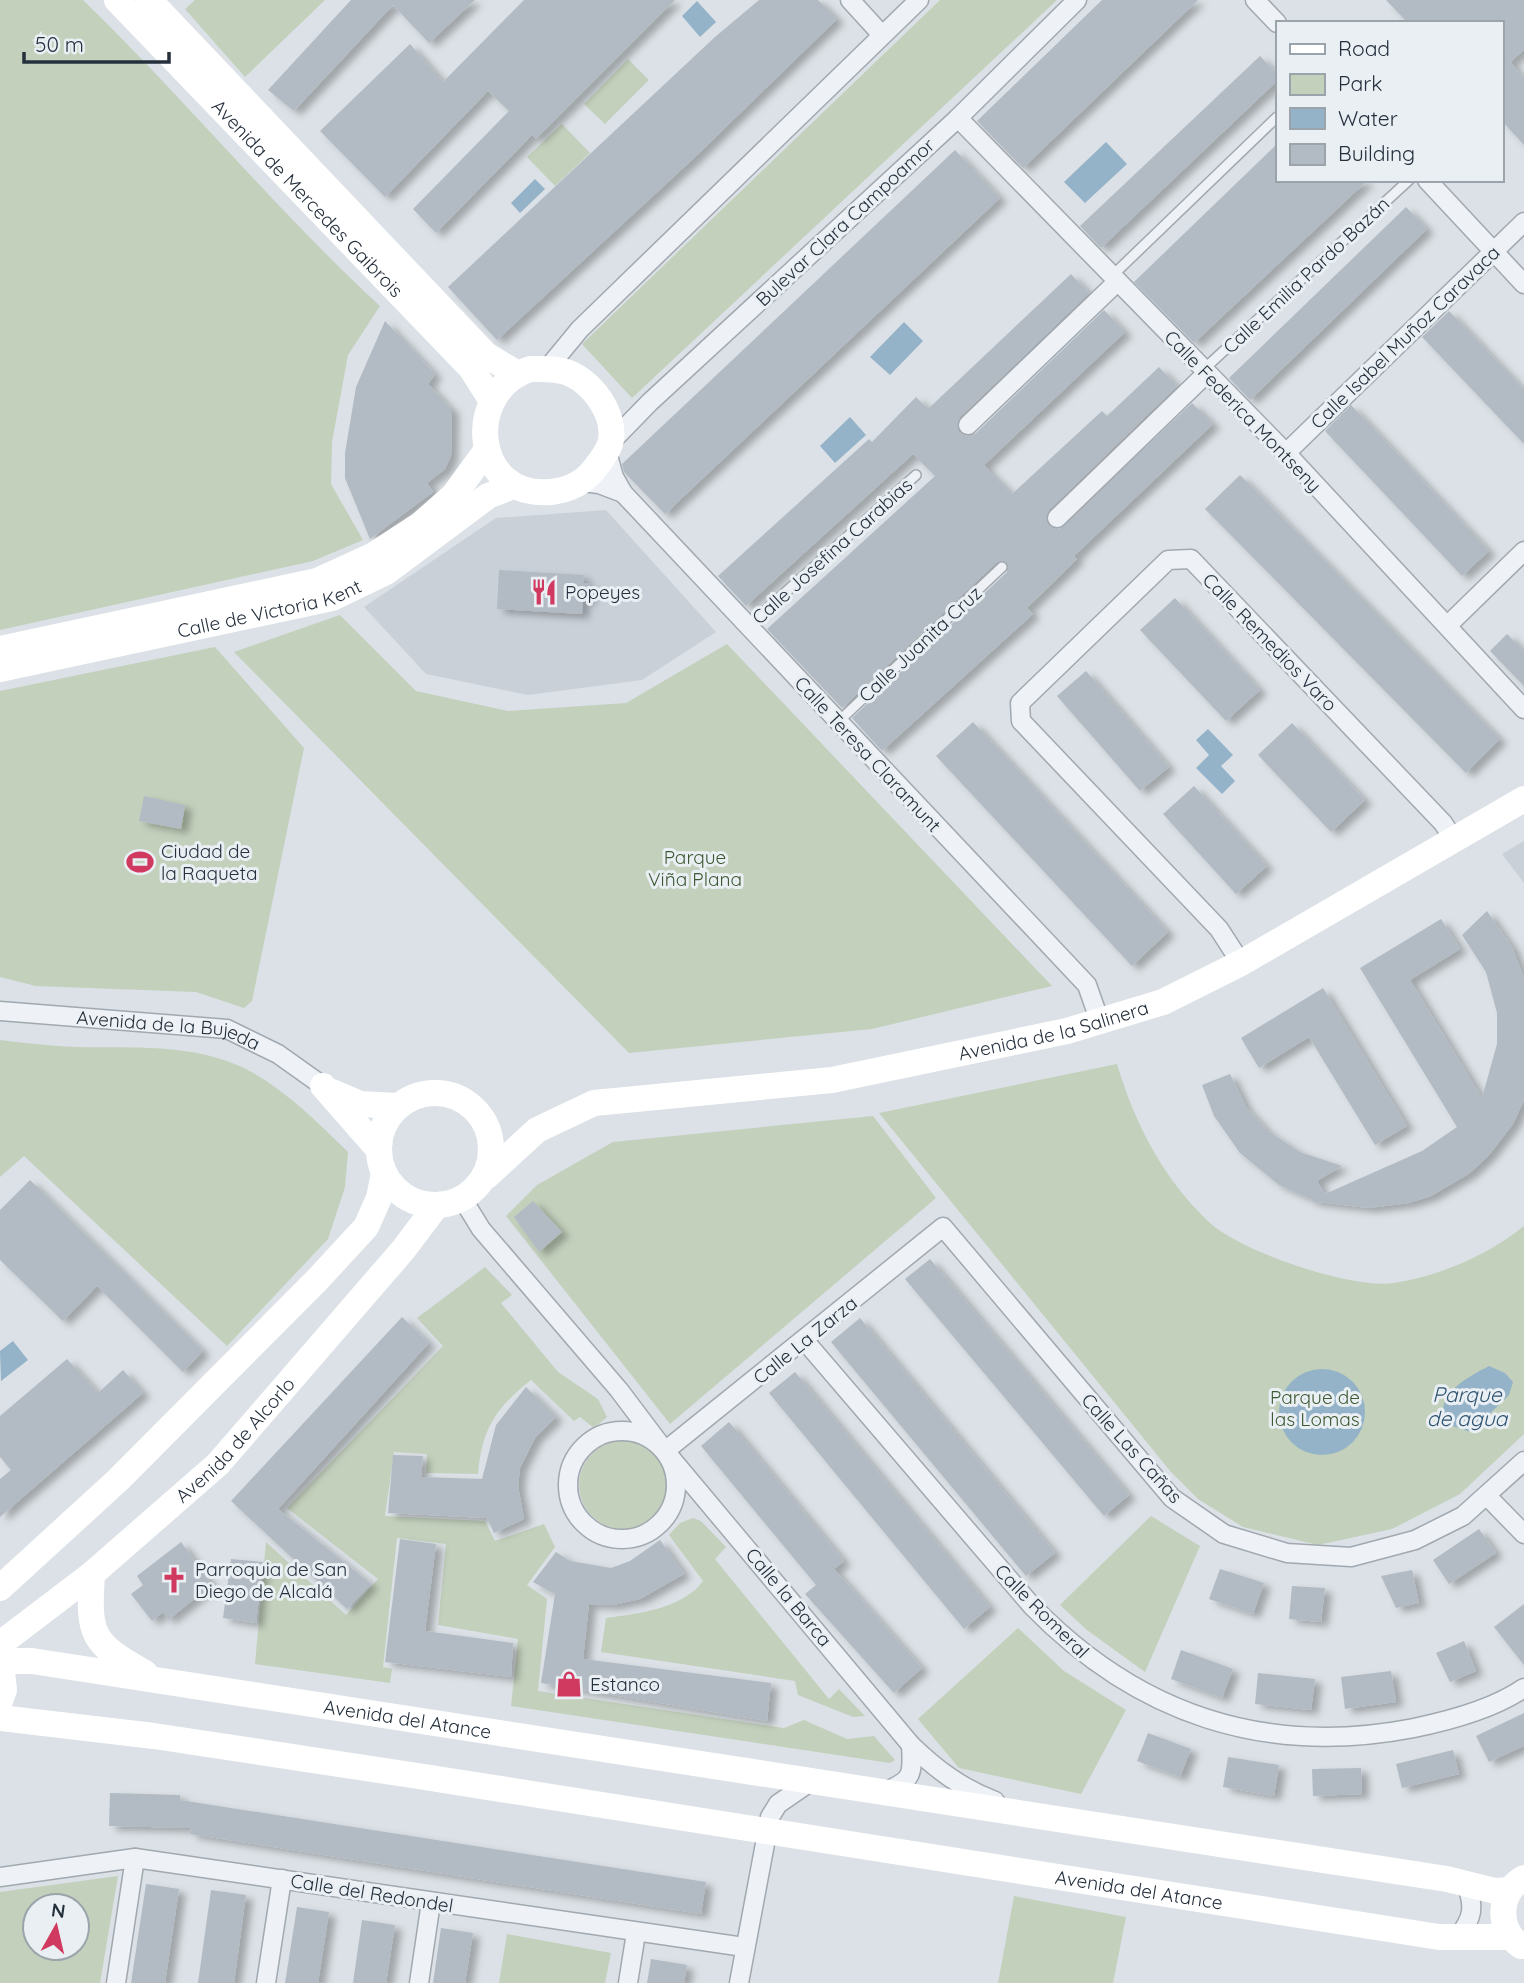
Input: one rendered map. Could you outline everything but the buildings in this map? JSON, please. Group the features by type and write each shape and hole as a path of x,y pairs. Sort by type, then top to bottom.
{"street":[{"name":"Avenida de Mercedes Gaibrois","path":"117,0 471,368 492,401"},
{"name":"Avenida de Mercedes Gaibrois","path":"149,0 486,355 516,373"},
{"path":"850,0 882,35"},
{"path":"547,369 580,329 919,0"},
{"name":"Bulevar Clara Campoamor","path":"609,447 660,393 958,118 1077,0"},
{"path":"1255,0 1276,22"},
{"name":"Calle Federica Montseny","path":"958,118 1286,453 1524,709"},
{"path":"1429,182 1524,284"},
{"name":"Calle Isabel Muñoz Caravaca","path":"1286,453 1524,222"},
{"path":"968,425 1114,279"},
{"path":"530,369 564,371 591,388 607,412 609,447 582,482 563,491 543,492 513,486 503,478 486,452 487,418 492,401 498,389 516,373 530,369"},
{"path":"1057,518 1205,372"},
{"name":"Calle Teresa Claramunt","path":"609,447 614,477 623,493 1087,985 1100,1022"},
{"name":"Calle de Victoria Kent","path":"0,649 317,581 374,555 420,525 454,495 486,452"},
{"name":"Calle Teresa Claramunt","path":"582,482 599,484 623,493"},
{"name":"Calle de Victoria Kent","path":"0,669 331,597 386,572 488,496 513,486"},
{"path":"1448,625 1524,551"},
{"name":"Calle Remedios Varo","path":"1241,963 1219,929 1021,721 1020,703 1168,560 1191,559 1443,823 1454,840"},
{"name":"Avenida de la Salinera","path":"488,1130 517,1135 537,1130 594,1103 832,1080 957,1056 1100,1022 1163,1002 1241,963 1524,799"},
{"name":"Avenida de la Bujeda","path":"0,1011 227,1029 278,1054 323,1086 360,1104 398,1106"},
{"name":"Avenida de la Bujeda","path":"323,1086 382,1162"},
{"path":"0,1588 118,1480 318,1279 366,1227 379,1198 382,1128 398,1106 420,1095 450,1094 477,1112 488,1130 492,1156 487,1176 450,1201 405,1198 396,1191 382,1162"},
{"name":"Avenida de la Salinera","path":"487,1176 537,1130"},
{"name":"Calle la Barca","path":"450,1201 481,1229 619,1390 665,1451 709,1500 911,1745 940,1772 971,1792 1034,1816"},
{"name":"Avenida de Alcorlo","path":"1,1653 218,1464 403,1250 450,1201"},
{"name":"Calle La Zarza","path":"665,1451 805,1341 943,1227"},
{"name":"Calle Las Cañas","path":"943,1227 1172,1498 1224,1534 1287,1553 1351,1557 1415,1540 1463,1516 1488,1497 1524,1461"},
{"name":"Calle Romeral","path":"805,1341 1032,1606 1061,1636 1115,1677 1172,1706 1209,1720 1287,1735 1366,1738 1446,1722 1524,1688"},
{"path":"619,1390 620,1411 615,1430 597,1436 582,1447 572,1462 567,1480 569,1498 576,1515 589,1528 604,1537 622,1540 640,1537 655,1528 668,1516 675,1499 691,1497 709,1500"},
{"name":"Calle la Barca","path":"615,1430 642,1435 665,1451 674,1466 677,1482 675,1499"},
{"path":"1488,1497 1524,1534"},
{"path":"92,1574 90,1618 99,1642 115,1656 162,1683"},
{"path":"0,1701 4,1690 1,1653"},
{"name":"Avenida del Atance","path":"1,1653 32,1661 162,1683 883,1792 1466,1884 1495,1891 1517,1884"},
{"name":"Avenida del Atance","path":"0,1718 167,1738 1439,1937 1517,1943"},
{"path":"883,1792 905,1783 913,1769 911,1745"},
{"path":"739,1983 767,1831 778,1804 810,1782"},
{"path":"116,1983 135,1858"},
{"name":"Calle del Redondel","path":"0,1877 135,1858 744,1947"},
{"path":"267,1983 282,1879"},
{"path":"1458,1937 1470,1922 1473,1912 1466,1884"},
{"path":"1517,1884 1504,1902 1503,1915 1517,1943"},
{"path":"419,1983 431,1902"},
{"path":"628,1983 636,1933"}],"lane":[{"path":"1114,279 1276,118"},
{"name":"Calle Emilia Pardo Bazán","path":"1205,372 1407,182"},
{"name":"Calle Josefina Carabias","path":"748,626 916,475"},
{"name":"Calle Juanita Cruz","path":"838,722 1002,567"}],"shaded area":[{"path":"606,510 716,632 642,680 528,695 426,674 364,607 496,518"},
{"path":"1524,841 1524,883 1502,854"}],"green space":[{"path":"0,0 83,0 304,231 380,306 348,355 332,442 331,484 363,540 313,561 0,630"},
{"path":"195,0 325,0 245,77 185,9"},
{"path":"940,0 1057,0 632,398 582,344"},
{"path":"628,59 649,80 605,124 584,104"},
{"path":"562,124 590,153 555,186 527,157"},
{"name":"Parque Viña Plana","path":"340,615 416,691 508,711 626,703 727,644 1052,986 872,1029 629,1053 234,652"},
{"name":"Ciudad de la Raqueta","path":"215,647 304,748 252,1001 244,1008 196,992 36,986 0,977 0,691"},
{"path":"0,1040 66,1047 139,1047 182,1051 224,1060 259,1076 299,1106 348,1152 345,1187 328,1239 227,1346 24,1156 0,1177"},
{"name":"Parque de las Lomas","path":"1117,1064 1142,1129 1178,1188 1210,1223 1225,1234 1271,1256 1351,1280 1394,1283 1463,1263 1524,1226 1524,1434 1460,1494 1392,1529 1318,1545 1243,1527 1198,1499 1171,1472 879,1113"},
{"path":"873,1116 936,1198 670,1424 506,1216 537,1185 613,1142"},
{"path":"485,1267 512,1295 501,1303 558,1372 598,1399 607,1417 594,1428 580,1417 574,1421 531,1380 509,1400 493,1420 483,1444 478,1474 426,1473 427,1454 394,1452 385,1516 485,1521 495,1541 544,1524 555,1547 527,1585 547,1599 538,1691 784,1728 804,1720 847,1739 874,1736 895,1760 890,1763 511,1706 518,1639 438,1625 446,1544 397,1538 383,1667 392,1669 390,1683 255,1664 266,1542 346,1615 378,1579 287,1508 443,1346 417,1318"},
{"path":"614,1441 632,1441 648,1448 660,1460 667,1476 667,1494 660,1510 648,1522 632,1529 614,1529 598,1522 586,1510 579,1494 579,1476 586,1460 598,1448"},
{"path":"1151,1516 1200,1546 1145,1672 1087,1630 1060,1605"},
{"path":"693,1518 701,1521 726,1547 715,1559 829,1699 839,1689 865,1716 853,1717 798,1695 795,1681 601,1652 606,1618 646,1612 672,1604 695,1590 703,1581 669,1535 680,1523"},
{"path":"1018,1628 1064,1671 1126,1710 1081,1794 959,1768 918,1719"},
{"path":"118,1876 100,1983 0,1983 0,1892"},
{"path":"1014,1896 1126,1917 1113,1983 998,1983"},
{"path":"507,1934 611,1953 605,1983 499,1983"}],"water":[{"path":"697,1 716,22 700,37 682,16"},
{"path":"1106,142 1127,164 1085,203 1064,182"},
{"path":"535,179 545,189 520,213 511,203"},
{"path":"904,322 923,341 890,375 870,357"},
{"path":"850,417 866,435 835,463 820,446"},
{"path":"1208,729 1233,755 1221,766 1235,781 1222,794 1196,768 1209,755 1196,740"},
{"path":"13,1341 28,1360 1,1381 0,1351"},
{"name":"Parque de agua","path":"1489,1366 1505,1373 1513,1382 1509,1395 1471,1432 1449,1425 1444,1415 1447,1397 1462,1382"},
{"path":"1322,1369 1346,1376 1358,1388 1365,1412 1358,1436 1346,1448 1322,1455 1298,1448 1286,1436 1279,1412 1286,1388 1298,1376"}],"place":[{"name":"Popeyes","path":"544,592"},
{"name":"Ciudad de la Raqueta","path":"140,862"},
{"name":"Parroquia de San Diego de Alcalá","path":"174,1580"},
{"name":"Estanco","path":"569,1684"}]}
